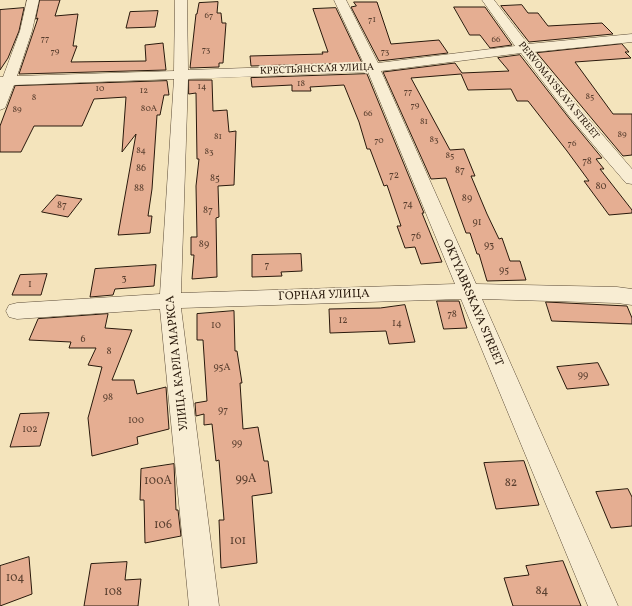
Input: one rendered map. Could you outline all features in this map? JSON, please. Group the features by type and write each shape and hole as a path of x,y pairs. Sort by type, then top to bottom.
{"street":[{"path":"0,105 4,81 26,31 33,0"},
{"name":"УЛИЦА КАРЛА МАРКСА","path":"182,0 181,75 170,301 204,606"},
{"name":"OKTYABRSKAYA STREET","path":"340,0 372,68 603,606"},
{"name":"PERVOMAYSKAYA STREET","path":"488,0 524,49 596,140 632,179"},
{"name":"КРЕСТЬЯНСКАЯ УЛИЦА","path":"4,81 372,68 524,49 632,38"},
{"name":"ГОРНАЯ УЛИЦА","path":"17,311 170,301 468,291 617,295 632,297"}],"building":[{"path":"40,0 60,0 55,16 78,14 73,46 77,46 71,62 146,61 145,45 163,43 166,70 19,74 38,18 36,19"},
{"path":"218,2 217,13 221,13 222,23 226,23 223,63 219,63 219,67 190,68 196,14 199,3"},
{"path":"354,2 377,2 391,44 439,40 448,53 379,61 351,7 356,6"},
{"path":"522,5 528,13 538,13 548,26 602,23 613,34 529,42 501,6"},
{"path":"454,7 485,7 512,45 490,48 480,35 470,35"},
{"path":"24,8 19,31 8,58 0,70 0,10"},
{"path":"336,8 362,63 251,66 250,56 323,54 322,52 328,52 313,9"},
{"path":"158,11 155,27 126,28 130,12"},
{"path":"622,44 629,52 625,52 631,58 575,62 613,114 632,114 632,155 623,156 537,53"},
{"path":"520,55 602,158 596,159 604,169 600,169 632,210 632,213 609,215 584,181 589,181 567,151 528,101 517,101 511,89 468,90 461,74 411,78 450,150 464,149 475,176 471,176 487,214 499,239 502,238 510,261 520,261 526,280 487,281 479,254 477,254 470,233 466,233 446,178 431,179 383,72 455,63 462,73 509,71 498,58"},
{"path":"367,74 424,213 422,213 442,262 421,264 415,247 405,248 397,226 401,226 387,185 384,186 370,149 367,149 359,122 344,85 310,87 311,91 292,91 292,85 252,87 251,78"},
{"path":"189,80 212,80 213,111 227,110 229,132 236,131 234,185 218,186 219,217 216,218 217,277 192,279 194,255 191,255 191,237 197,237 196,186 199,159 197,159 196,93 189,94"},
{"path":"167,81 169,95 164,95 160,115 157,115 152,189 148,216 152,216 150,233 118,235 136,134 122,152 126,97 94,99 82,126 34,126 21,152 0,152 0,126 15,86"},
{"path":"57,195 82,199 68,217 42,212"},
{"path":"301,254 302,271 281,272 282,276 252,277 252,255"},
{"path":"156,265 154,286 115,289 113,295 90,297 95,269"},
{"path":"47,274 41,295 12,295 20,275"},
{"path":"437,301 459,301 467,328 444,329"},
{"path":"546,302 627,306 632,318 632,324 552,321"},
{"path":"405,305 415,342 389,344 386,331 330,333 329,309 380,308"},
{"path":"234,311 235,351 237,351 242,383 240,383 243,429 258,427 264,461 268,461 272,493 252,496 257,563 221,568 219,520 224,520 219,460 216,461 212,424 204,425 204,414 196,416 195,403 207,401 203,340 197,340 197,314"},
{"path":"108,314 105,328 132,330 112,380 134,380 137,394 166,387 169,429 137,437 138,444 92,456 88,418 102,367 88,365 96,348 69,348 71,342 29,340 38,319"},
{"path":"598,363 609,385 567,389 557,367"},
{"path":"49,413 40,446 10,447 20,414"},
{"path":"524,461 539,505 496,509 484,463"},
{"path":"174,464 176,510 178,510 181,536 145,543 144,500 140,500 141,469"},
{"path":"628,489 632,497 632,526 611,528 596,492"},
{"path":"29,557 32,594 0,606 0,566"},
{"path":"563,561 581,606 513,606 504,578 529,575 526,566"},
{"path":"127,562 125,580 141,579 138,606 84,606 91,564"}]}
